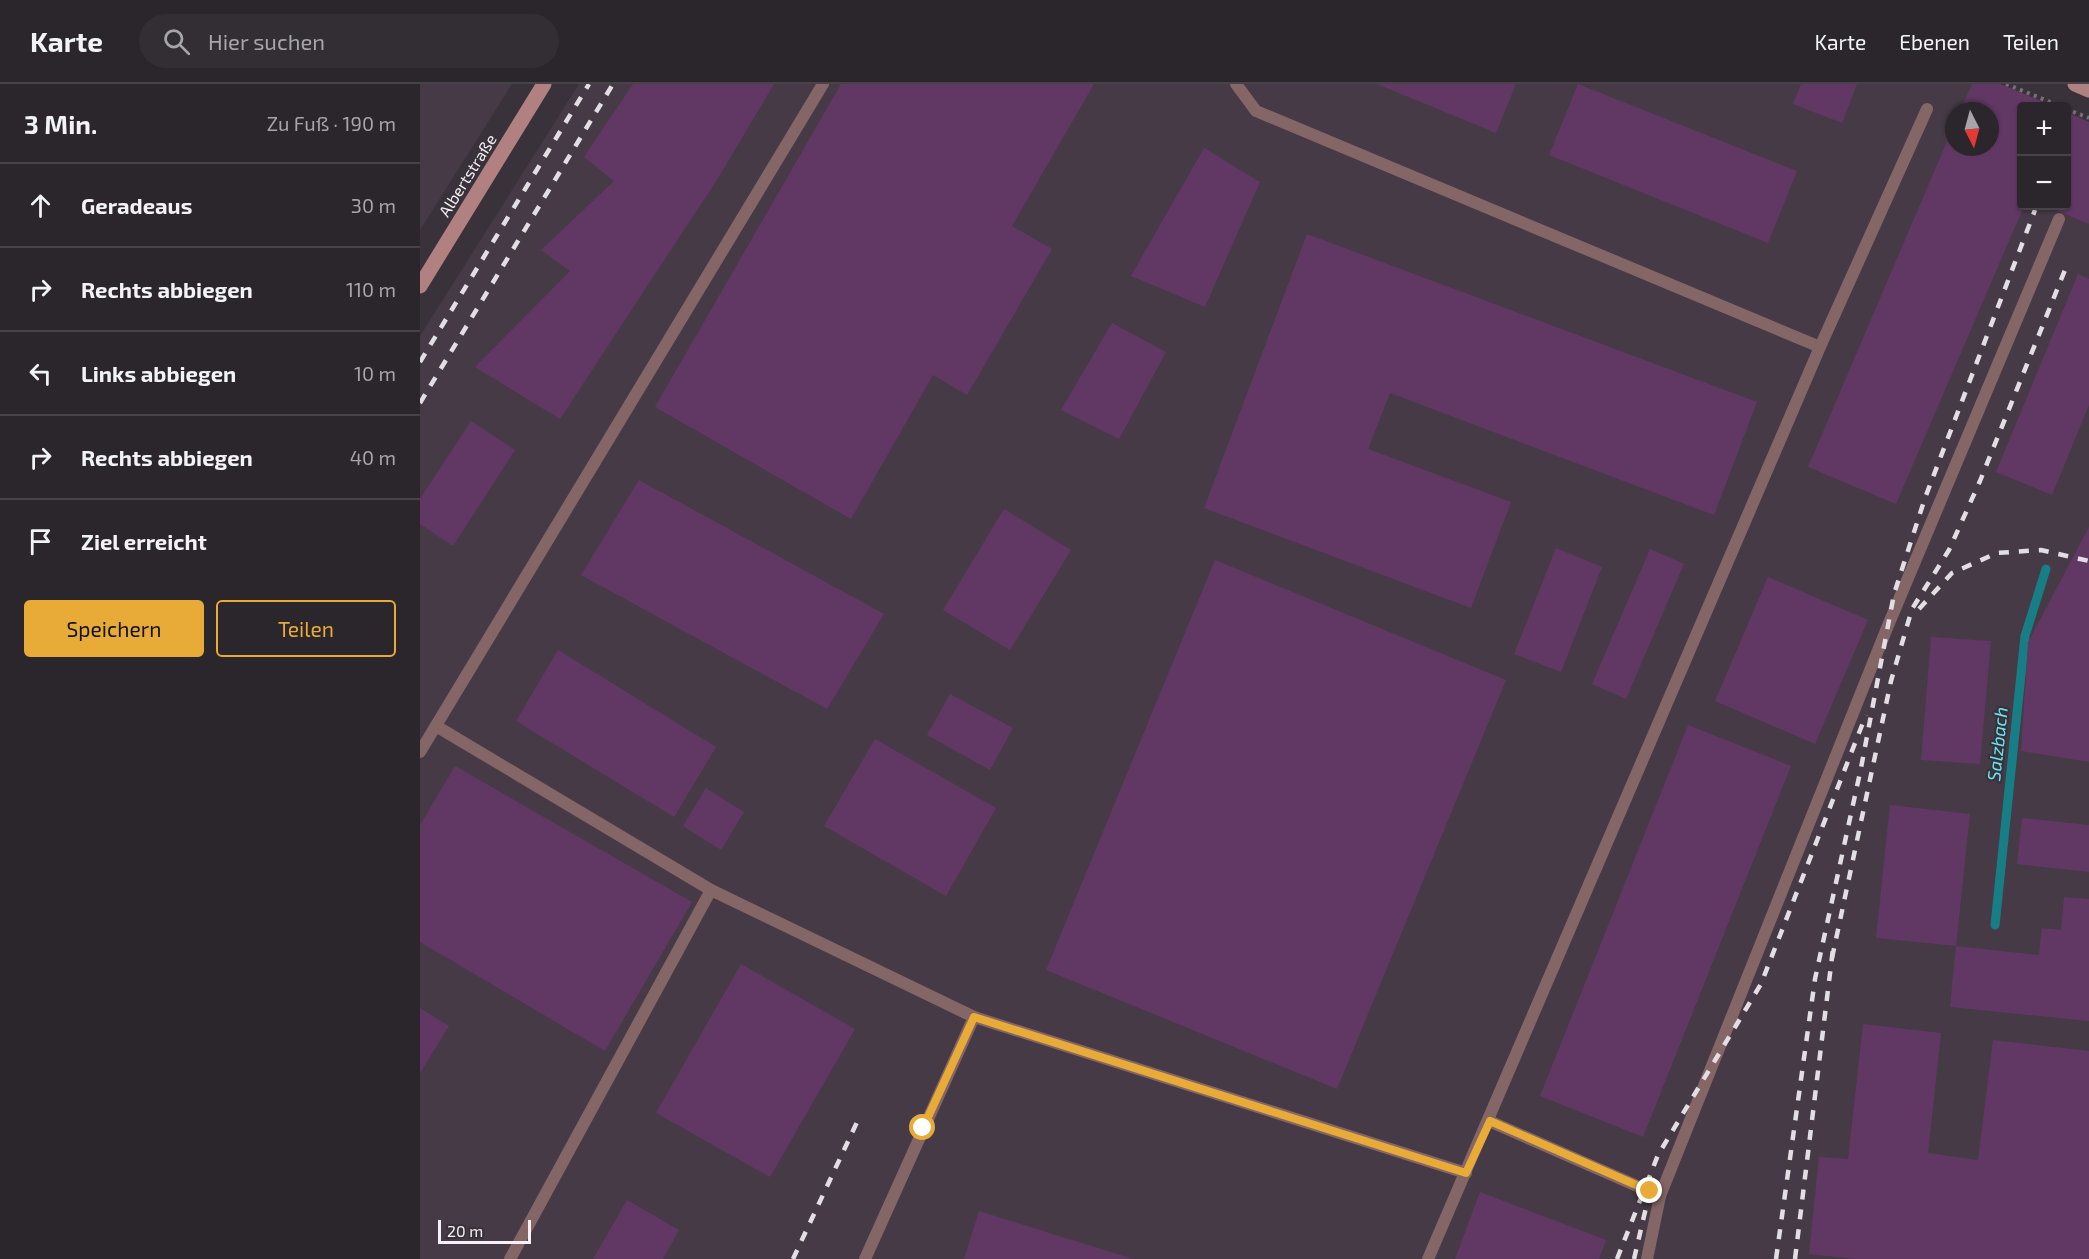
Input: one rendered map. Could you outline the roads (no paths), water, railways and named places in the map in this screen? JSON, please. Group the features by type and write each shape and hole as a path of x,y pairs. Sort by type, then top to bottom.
{"street":[{"name":"Albertstraße","path":"420,286 544,84"},
{"path":"2075,84 2089,90"}],"lane":[{"path":"420,752 823,84"},
{"path":"1236,84 1256,111 1820,346"},
{"path":"1428,1259 1490,1121 1820,346 1927,109"},
{"path":"1647,1259 1660,1196 1892,617 2059,219"},
{"path":"436,726 711,890 974,1017 1466,1173"},
{"path":"510,1259 711,890"},
{"path":"865,1259 974,1017"},
{"path":"1490,1121 1660,1196"}],"waterway":[{"name":"Salzbach","path":"1995,925 2025,636 2046,569"}],"railway":[{"path":"420,362 589,84"},
{"path":"420,403 613,84"},
{"path":"1776,1259 1815,979 1861,768 1894,594 1925,498 2035,210"},
{"path":"1832,958 1891,681 1912,609 1949,550 1980,481 2065,270"},
{"path":"1919,609 1952,573 1997,553 2041,550 2089,561"},
{"path":"1617,1259 1658,1155 1761,984 1866,715"},
{"path":"1795,1259 1833,949"},
{"path":"793,1259 858,1120"},
{"path":"1634,1259 1648,1199"}]}
